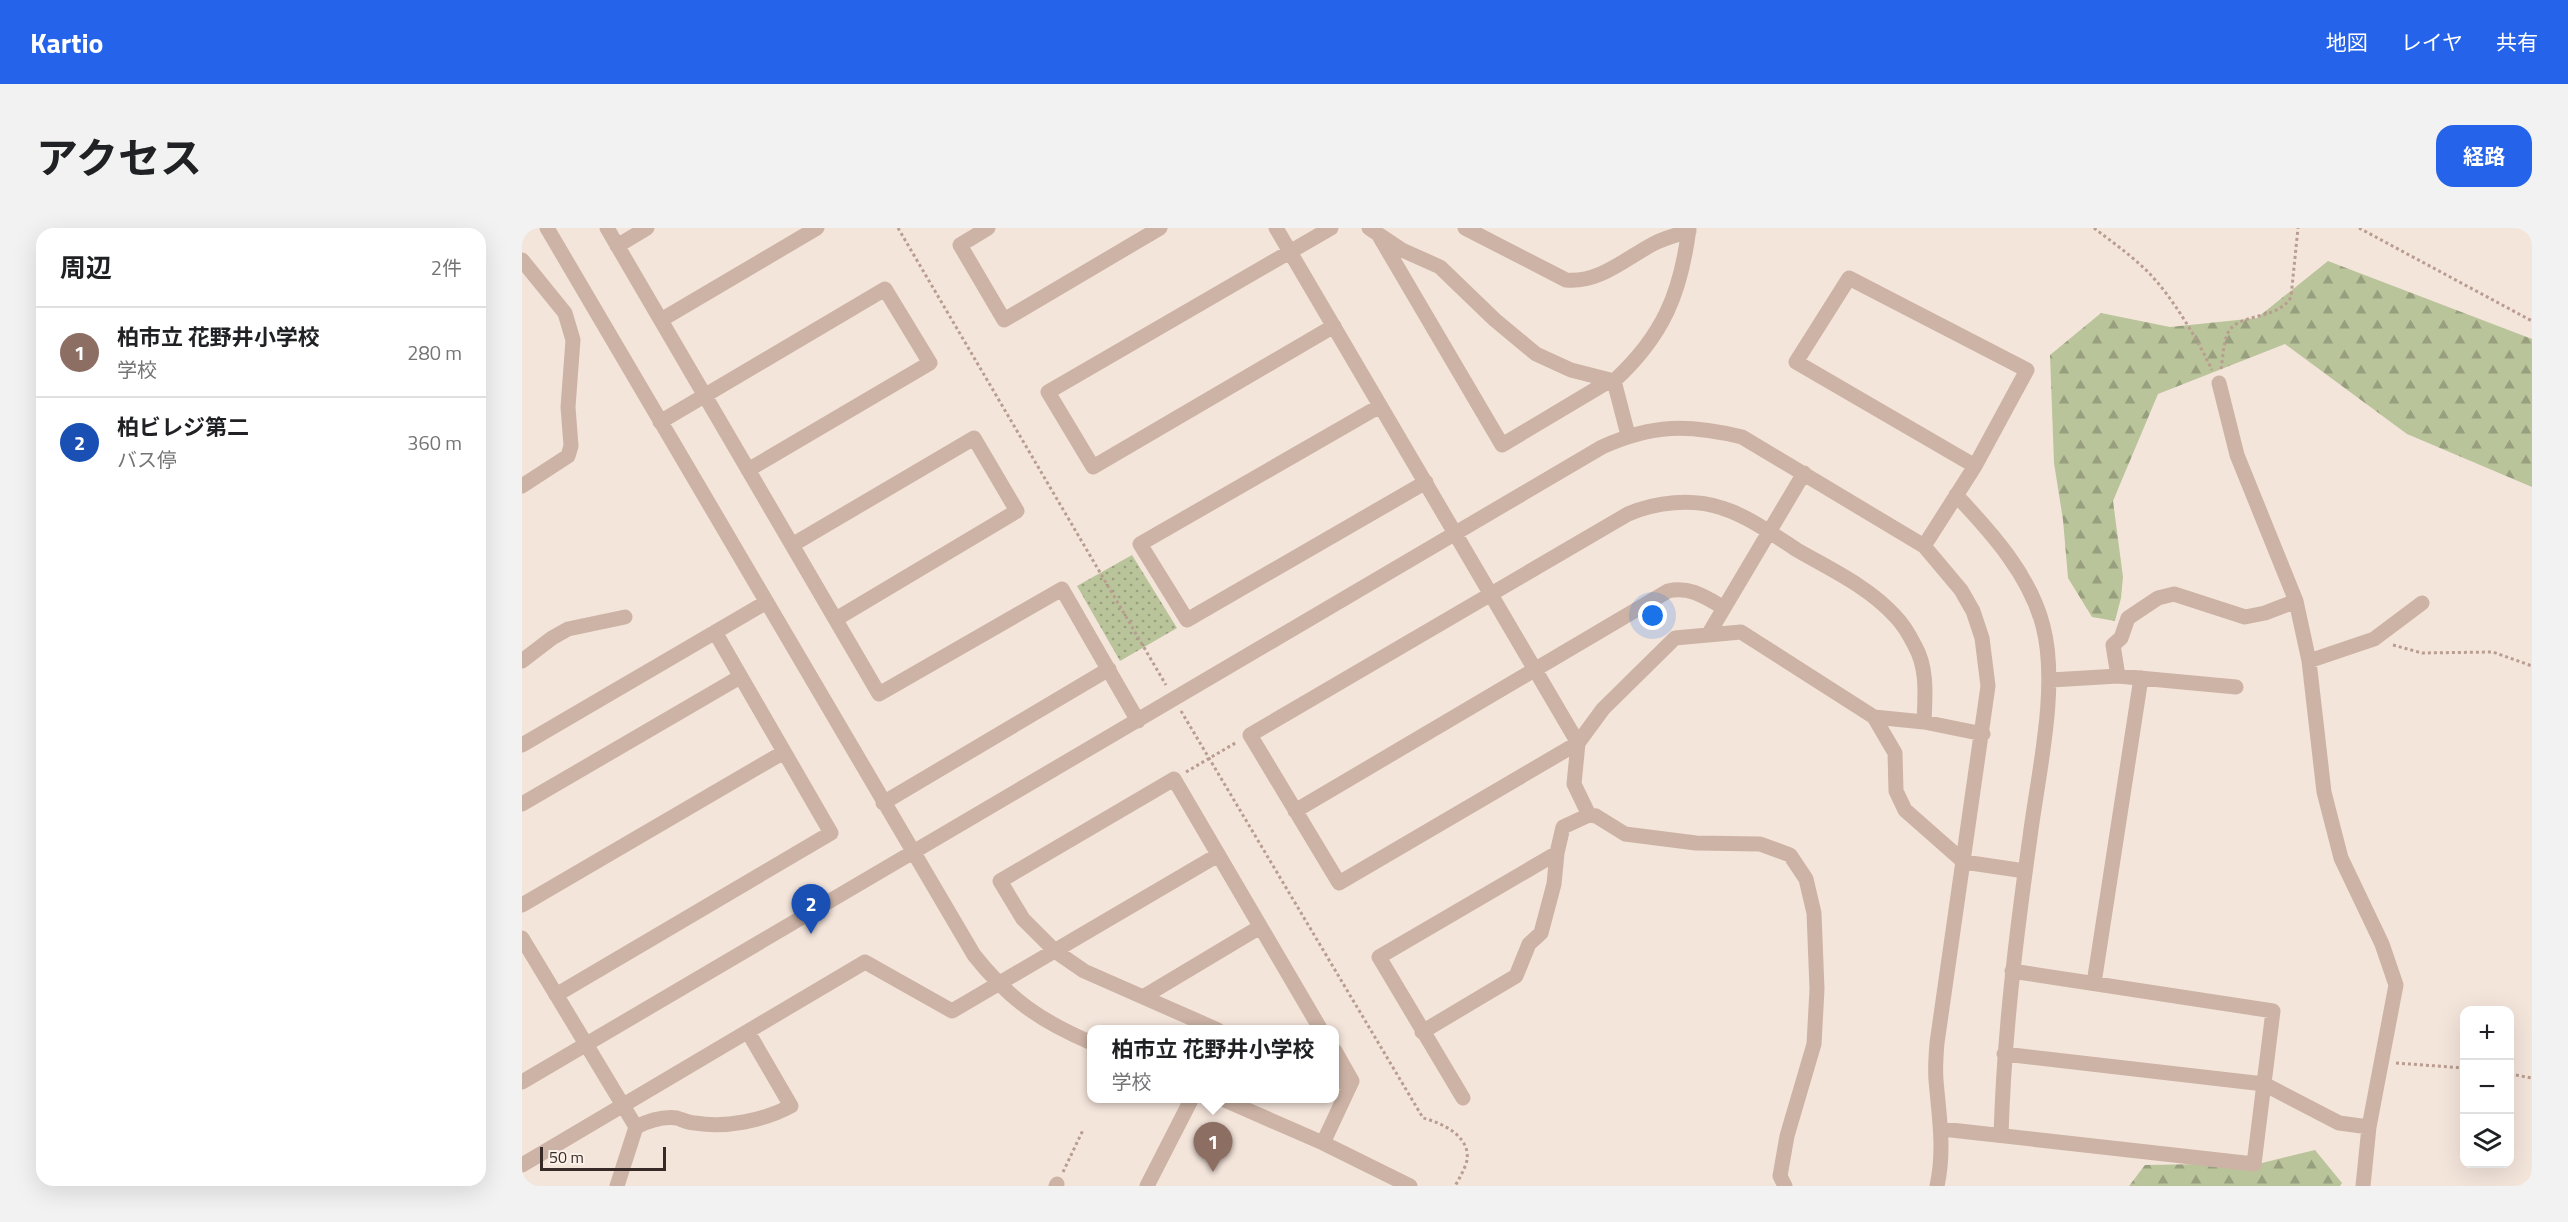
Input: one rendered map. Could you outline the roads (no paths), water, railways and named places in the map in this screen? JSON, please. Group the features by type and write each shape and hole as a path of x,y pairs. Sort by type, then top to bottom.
{"street":[{"path":"547,228 967,945 997,984 1026,1008 1061,1030 1087,1041"},
{"path":"607,228 879,694 1062,589 1138,721"},
{"path":"617,246 647,228"},
{"path":"661,320 817,228"},
{"path":"988,228 960,245 1004,320 1160,228"},
{"path":"1276,228 1578,742 1574,784 1589,815"},
{"path":"1330,228 1048,392 1094,467 1334,326"},
{"path":"1466,228 1566,280 1580,282 1602,274 1655,243 1689,230"},
{"path":"1373,231 1502,445 1612,380 1630,366 1662,325 1676,289 1689,230"},
{"path":"1373,231 1402,250 1440,267 1495,320 1536,354 1571,370 1612,380"},
{"path":"522,260 565,313 573,340 568,407 571,446 568,456 522,486"},
{"path":"1924,546 1976,466 2027,370 1849,279 1796,362 1976,466"},
{"path":"660,422 885,289 930,363 748,470"},
{"path":"1612,380 1628,435"},
{"path":"2218,383 2237,455 2296,601 2309,661 2324,792 2341,858 2382,944 2396,985 2369,1127 2363,1186"},
{"path":"1380,406 1140,544 1187,620 1426,482"},
{"path":"522,1082 1602,447 1628,435 1679,426 1710,429 1742,436 1924,546 1961,590 1973,610 1982,639 1988,686 1983,734 1937,1043 1936,1078 1942,1129 1942,1163 1937,1186"},
{"path":"792,545 974,438 1017,511 836,619"},
{"path":"1708,635 1803,473"},
{"path":"1956,495 1990,532 2023,579 2043,625 2051,680 2012,970 2004,1054 2001,1135"},
{"path":"1924,722 1926,690 1916,648 1896,616 1871,594 1769,532 1722,508 1707,504 1661,503 1628,514 1250,735 1339,883 1578,742 1603,709 1675,639 1740,632 1874,717 1896,753 1896,791 1905,810 1964,862 2025,870"},
{"path":"1294,811 1668,591 1679,588 1690,589 1724,608"},
{"path":"2118,676 2113,645 2121,638 2128,618 2158,598 2174,594 2245,617 2265,613 2296,601"},
{"path":"522,745 765,603"},
{"path":"2309,661 2374,639 2422,603"},
{"path":"523,660 568,629 625,617"},
{"path":"556,995 831,833 715,632"},
{"path":"522,643 523,660"},
{"path":"883,803 1109,669"},
{"path":"2051,680 2118,676 2236,687"},
{"path":"522,804 740,677"},
{"path":"2094,983 2142,678"},
{"path":"1874,717 1924,722 1983,734"},
{"path":"522,905 783,752"},
{"path":"1209,1025 1084,971 1055,951 1023,919 1000,881 1174,779 1320,1025"},
{"path":"1422,1032 1516,976 1529,944 1541,933 1554,884 1557,853 1563,827 1589,815 1596,816 1625,834 1696,843 1760,844 1790,855 1806,879 1814,913 1817,989 1814,1044 1787,1136 1780,1176 1785,1186"},
{"path":"1463,1098 1379,957 1557,853"},
{"path":"522,1165 865,962 952,1011 1218,855"},
{"path":"1143,997 1260,927"},
{"path":"522,938 636,1127"},
{"path":"1942,1129 2254,1164 2273,1011 2012,970"},
{"path":"617,1186 636,1127 651,1120 674,1118 695,1124 734,1124 778,1113 791,1106 748,1032"},
{"path":"2004,1054 2264,1084 2339,1123 2369,1127"},
{"path":"1323,1143 1352,1081 1339,1058"},
{"path":"1339,1081 1349,1085"},
{"path":"1147,1186 1189,1103"},
{"path":"1231,1103 1323,1143 1410,1186"}],"place":[{"name":"柏ビレジ第二","path":"811,934"},
{"name":"柏市立 花野井小学校","path":"1213,1172"}]}
